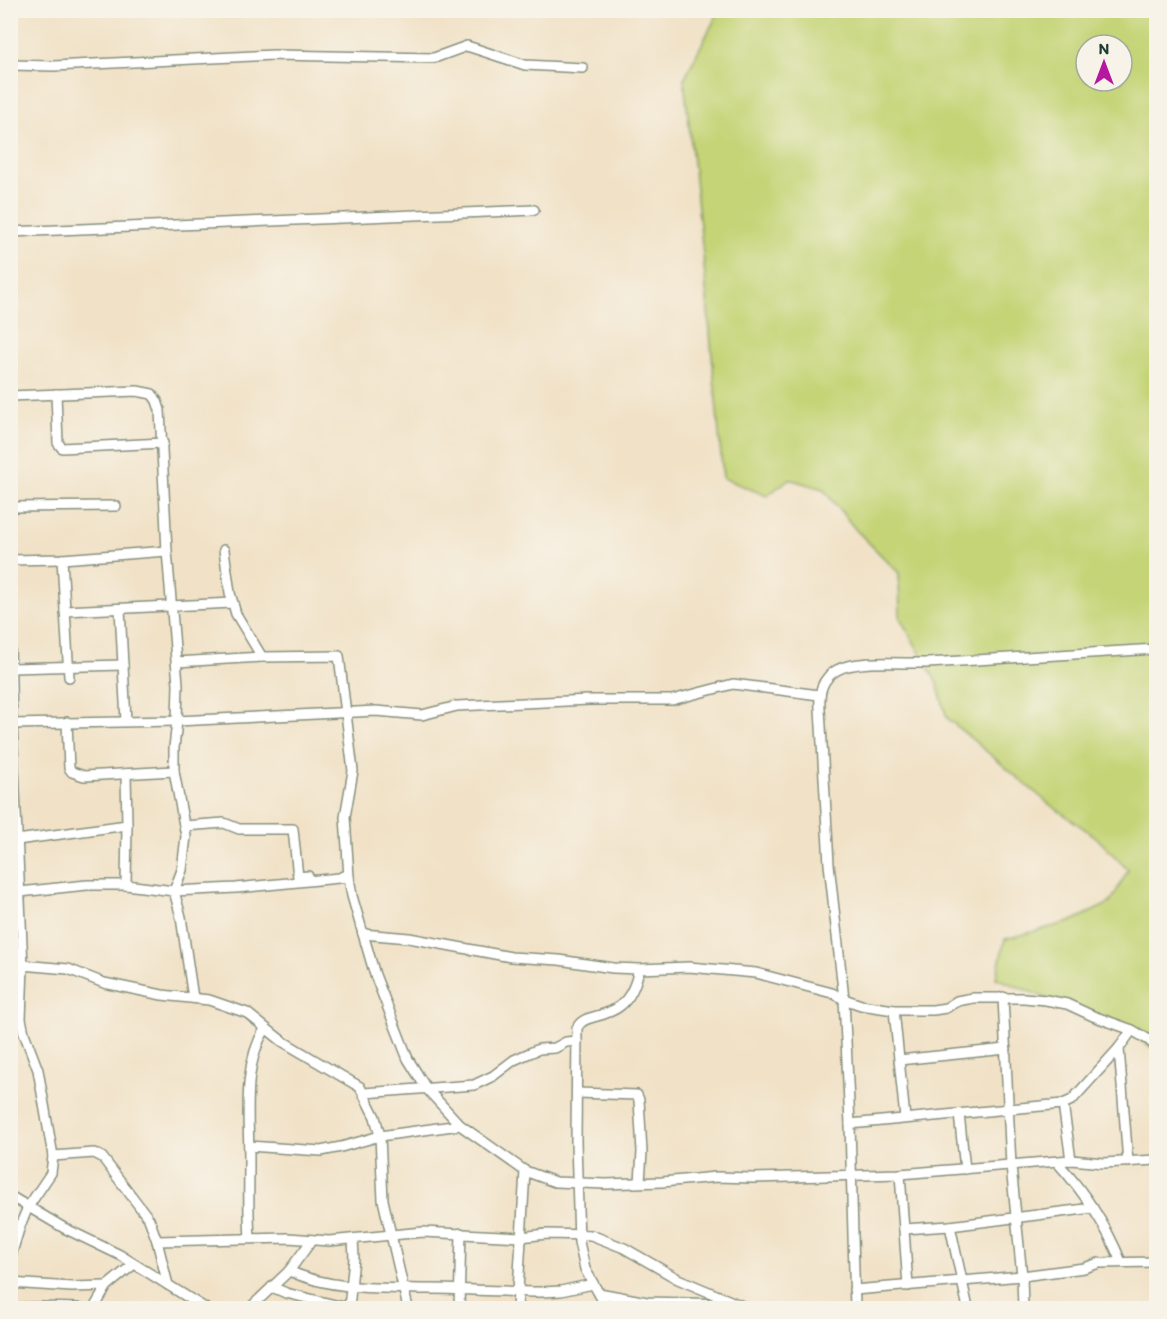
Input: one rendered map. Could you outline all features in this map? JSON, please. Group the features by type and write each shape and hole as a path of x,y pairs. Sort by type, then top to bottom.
{"street":[{"path":"10,65 54,66 274,56 434,58 467,46 525,65 583,68"},
{"path":"10,232 534,210"},
{"path":"10,342 10,362"},
{"path":"10,396 137,391 152,394 160,410 167,551 176,662 177,721 174,771 184,826 185,854 174,891 181,917 193,998"},
{"path":"56,394 58,443 62,448 163,443"},
{"path":"10,507 116,506"},
{"path":"224,550 233,603 240,621 262,657"},
{"path":"10,560 62,559 167,551"},
{"path":"62,559 69,677"},
{"path":"65,611 233,603"},
{"path":"120,609 126,722"},
{"path":"10,645 12,773 17,840 15,893 23,966 21,1019 38,1070 53,1156 51,1173 15,1225 10,1259"},
{"path":"855,1308 844,999 830,864 819,695 821,688 835,671 850,666 1156,649"},
{"path":"176,662 262,657 339,656 353,771 345,817 349,877 352,896 375,975 408,1059 426,1089 460,1125 525,1171 555,1182 578,1184 716,1177 900,1174 1071,1160 1128,1162 1156,1160"},
{"path":"12,668 123,666"},
{"path":"11,724 177,721 376,711 422,715 458,706 589,700 672,700 733,684 819,695"},
{"path":"67,722 69,768 72,772 84,776 174,771"},
{"path":"126,774 126,885"},
{"path":"184,826 224,823 239,829 293,830 298,877 337,874 349,877"},
{"path":"17,840 127,825"},
{"path":"15,893 87,885 126,885 174,891 236,888 349,877"},
{"path":"363,934 409,938 511,957 558,960 613,968 689,966 756,973 832,993 861,1005 894,1010 933,1010 946,1008 957,1001 973,998 1024,998 1067,1004 1132,1030 1156,1047"},
{"path":"10,964 68,969 123,987 162,996 209,1000 247,1013 282,1041 360,1087 375,1118 380,1136 383,1200 408,1308"},
{"path":"607,1308 585,1269 580,1255 578,1028 580,1022 615,1011 623,1005 631,996 636,985 639,969"},
{"path":"1003,997 1011,1166 1023,1308"},
{"path":"894,1010 905,1119"},
{"path":"250,1238 248,1209 249,1092 252,1062 257,1043 265,1029"},
{"path":"850,1124 1063,1104 1072,1100 1119,1048 1132,1030"},
{"path":"364,1093 403,1092 474,1085 493,1076 514,1060 525,1055 540,1049 555,1048 566,1042 577,1041"},
{"path":"1119,1048 1128,1162"},
{"path":"899,1060 1006,1049"},
{"path":"577,1093 637,1095 642,1152 640,1182"},
{"path":"1063,1104 1071,1160"},
{"path":"959,1114 965,1169"},
{"path":"249,1146 321,1151 341,1148 380,1136 460,1125"},
{"path":"53,1156 94,1153 102,1157 149,1219 157,1240 168,1285"},
{"path":"1057,1162 1075,1181 1093,1208 1111,1237 1121,1262"},
{"path":"517,1308 525,1171"},
{"path":"900,1174 908,1286"},
{"path":"10,1196 134,1264 205,1308"},
{"path":"904,1229 950,1226 1093,1208"},
{"path":"950,1226 968,1308"},
{"path":"157,1240 288,1238 328,1241 423,1232 521,1237 579,1234 602,1238 678,1279 747,1308"},
{"path":"459,1308 461,1233"},
{"path":"272,1287 286,1293 348,1308 354,1258 353,1239"},
{"path":"250,1308 290,1271 312,1240"},
{"path":"854,1290 1022,1276 1084,1268 1099,1263 1156,1262"},
{"path":"94,1308 107,1286 134,1264"},
{"path":"290,1271 313,1280 377,1290 561,1291 593,1284"},
{"path":"10,1283 72,1287 107,1286"},
{"path":"599,1293 647,1302 736,1304"},
{"path":"14,1308 78,1308"}],"green space":[{"path":"719,11 1156,11 1156,1050 1122,1029 996,978 1005,939 1070,922 1110,903 1128,870 1096,837 1049,804 947,718 937,683 900,618 899,573 856,530 823,489 789,479 767,496 723,478 703,254 684,79"}]}
